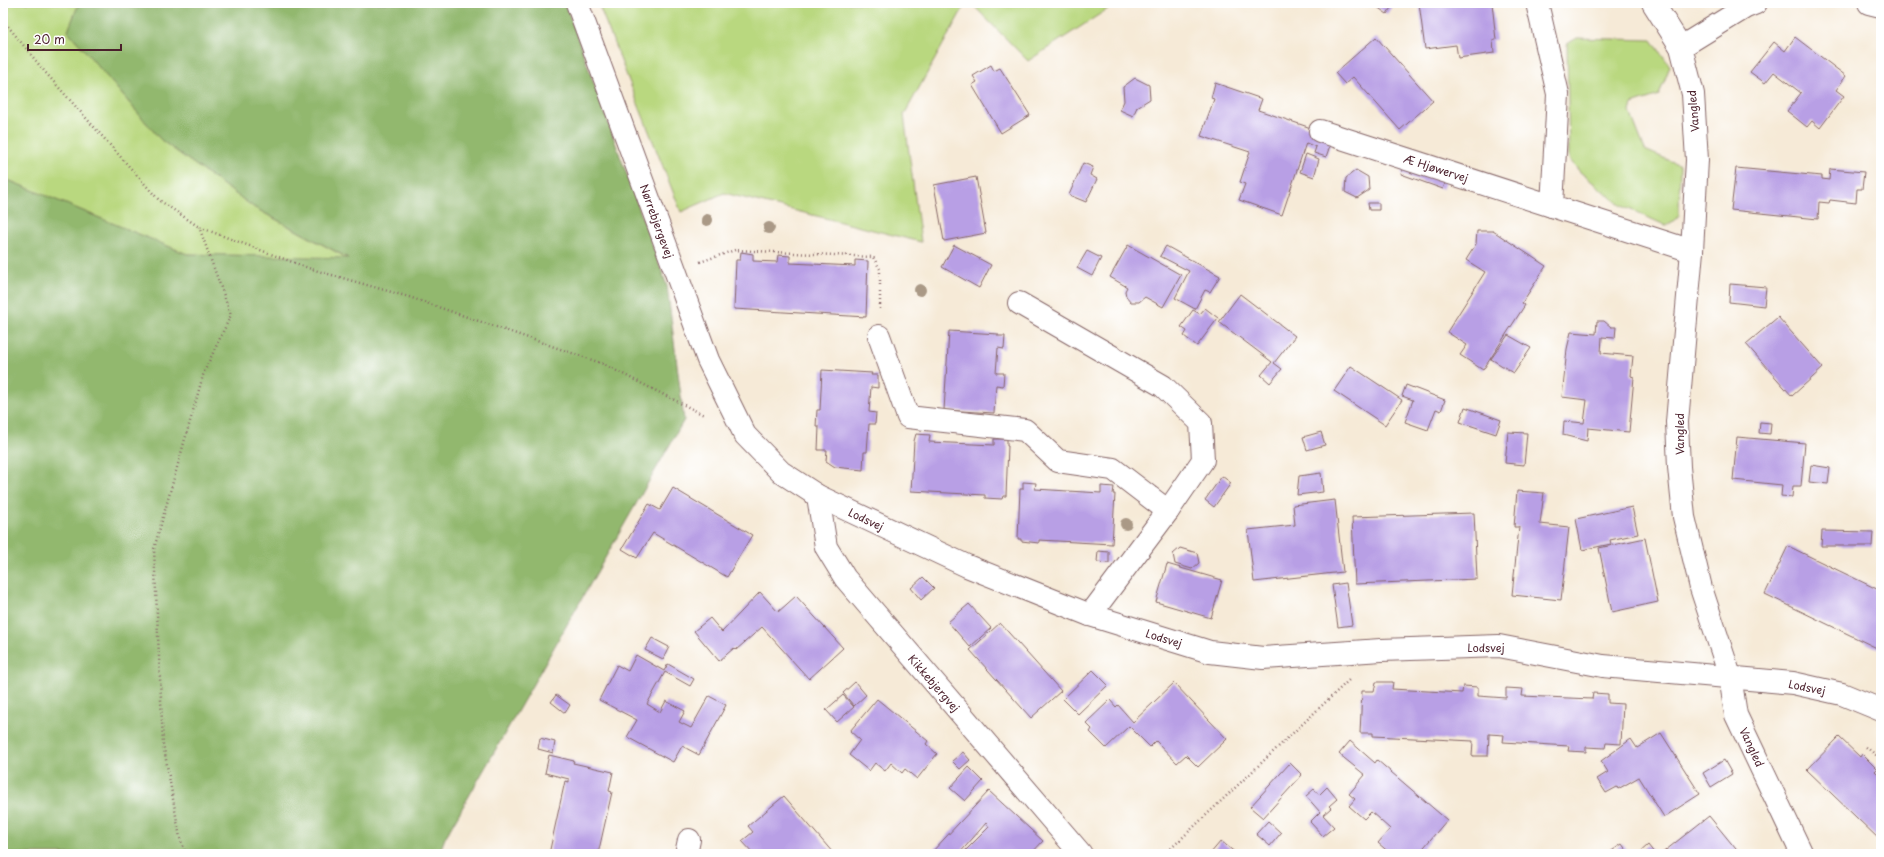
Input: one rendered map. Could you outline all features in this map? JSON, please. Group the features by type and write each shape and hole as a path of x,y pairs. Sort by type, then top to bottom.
{"street":[{"name":"Nørrebjergevej","path":"577,3 708,360 745,435"},
{"path":"1537,3 1558,94 1552,206"},
{"name":"Vangled","path":"1653,3 1681,47 1692,94 1696,160 1692,252 1677,422 1679,467 1684,517 1701,588 1730,676 1736,715 1802,854"},
{"path":"1681,47 1746,7 1756,3"},
{"path":"1869,3 1881,6"},
{"name":"Æ Hjøwervej","path":"1320,131 1692,252"},
{"path":"1019,303 1163,386 1201,423 1203,460 1168,511 1090,616"},
{"path":"879,336 908,417 1025,430 1058,461 1113,469 1168,511"},
{"name":"Lodsvej","path":"745,435 781,472 818,496 967,566 1090,616 1210,652 1263,658 1381,650 1500,646 1603,666 1730,676 1793,683 1835,693 1881,710"},
{"name":"Kikkebjergvej","path":"818,496 826,547 844,578 1081,854"}],"path":[{"path":"3,20 45,72 159,200 199,227 311,269 409,297 601,363 745,435"},
{"path":"186,854 180,838 163,743 154,549 204,372 231,315 199,227"},
{"path":"675,272 735,250 873,257 880,269 879,336"},
{"path":"1165,854 1381,650"},
{"path":"1866,747 1881,759"}],"green space":[{"path":"3,3 79,3 68,31 161,140 255,208 349,259 187,254 3,178"},
{"path":"79,3 565,3 667,286 684,420 445,838 439,854 3,854 3,178 187,254 348,258 255,208 161,140 68,31"},
{"path":"598,3 966,3 904,115 921,242 724,193 681,212"},
{"path":"971,3 1117,3 1028,61"},
{"path":"1577,38 1652,40 1670,66 1659,95 1632,104 1630,112 1645,150 1680,165 1679,216 1667,226 1620,205 1580,172 1569,159 1567,44"}],"building":[{"path":"1394,3 1387,14 1373,4"},
{"path":"1419,3 1492,3 1496,40 1493,40 1494,53 1458,58 1456,45 1425,49"},
{"path":"1376,37 1433,101 1400,130 1353,77 1345,84 1335,73"},
{"path":"1795,37 1846,76 1836,90 1844,96 1820,128 1812,121 1807,127 1787,111 1801,93 1774,72 1765,83 1750,72 1774,42 1785,51"},
{"path":"991,65 994,71 1000,68 1030,115 1001,133 972,85 977,82 973,76"},
{"path":"1135,78 1149,85 1150,99 1137,107 1133,116 1120,110 1124,101 1123,87"},
{"path":"1215,83 1262,99 1258,110 1333,137 1326,157 1314,153 1316,147 1306,143 1282,215 1239,200 1245,184 1240,182 1250,152 1201,136 1214,99 1211,98"},
{"path":"1306,154 1319,159 1314,177 1300,172"},
{"path":"1083,163 1093,167 1090,175 1097,179 1086,202 1069,195"},
{"path":"1405,163 1447,178 1443,189 1401,174"},
{"path":"1736,168 1822,176 1822,179 1829,180 1830,169 1864,172 1862,189 1857,189 1856,203 1830,200 1829,203 1819,202 1818,219 1731,210"},
{"path":"1356,170 1368,177 1369,190 1357,198 1345,192 1346,178"},
{"path":"976,177 986,233 944,241 934,185"},
{"path":"1368,203 1379,203 1379,210 1369,210"},
{"path":"1477,231 1493,231 1546,266 1522,303 1525,305 1483,370 1460,355 1467,345 1447,332 1485,272 1466,260 1476,244"},
{"path":"954,245 991,265 979,288 942,267"},
{"path":"1128,245 1181,275 1163,307 1145,297 1139,302 1131,302 1126,296 1125,291 1127,287 1110,277"},
{"path":"1166,246 1220,276 1210,292 1205,290 1195,309 1175,298 1189,271 1160,256"},
{"path":"1087,251 1101,258 1092,276 1077,268"},
{"path":"741,252 753,254 753,261 777,262 778,255 790,256 790,263 855,266 855,260 868,261 866,317 734,309 736,260 740,260"},
{"path":"1730,284 1766,287 1764,306 1729,302"},
{"path":"1240,294 1295,336 1274,363 1282,369 1270,383 1261,375 1272,362 1219,322"},
{"path":"1205,308 1218,318 1197,346 1184,336 1187,331 1181,327 1193,310 1200,314"},
{"path":"1778,317 1823,368 1792,396 1746,344"},
{"path":"1597,321 1604,321 1611,327 1616,327 1615,338 1602,337 1601,353 1633,356 1631,376 1634,377 1629,432 1588,428 1587,441 1563,435 1564,421 1584,423 1587,400 1562,397 1567,349 1571,332 1596,334"},
{"path":"949,331 998,334 998,336 1005,336 1004,349 998,348 996,373 1004,373 1003,386 996,385 994,413 944,410"},
{"path":"1508,335 1531,348 1514,373 1491,359"},
{"path":"1351,366 1402,400 1385,425 1334,391"},
{"path":"822,370 872,373 871,375 878,375 878,388 871,387 869,412 876,413 875,424 869,424 867,452 864,452 863,470 835,467 826,461 827,450 818,450 819,427 816,427 817,410 820,410"},
{"path":"1406,385 1445,400 1441,411 1436,409 1428,430 1405,422 1413,400 1402,396"},
{"path":"1465,407 1501,420 1496,434 1460,422"},
{"path":"1760,422 1771,423 1770,434 1759,433"},
{"path":"1321,432 1325,445 1307,450 1303,437"},
{"path":"1508,432 1527,433 1524,465 1505,463"},
{"path":"916,434 930,435 929,442 994,445 994,439 1007,439 1006,496 1003,496 1002,499 985,498 985,495 911,491 914,441"},
{"path":"1737,437 1805,443 1801,486 1793,486 1792,497 1781,496 1782,485 1733,480"},
{"path":"1811,465 1830,468 1828,484 1809,482"},
{"path":"1321,473 1323,492 1297,495 1299,476"},
{"path":"1222,476 1231,483 1214,507 1205,500"},
{"path":"1023,482 1036,483 1035,489 1101,493 1101,486 1114,487 1113,494 1115,494 1112,544 1039,540 1039,543 1021,541 1021,539 1018,539 1020,489 1023,489"},
{"path":"673,488 752,535 727,577 653,533 637,558 622,549 649,504 660,510"},
{"path":"1517,491 1544,493 1540,524 1569,527 1561,600 1512,595 1519,527 1514,527"},
{"path":"1335,500 1343,572 1254,582 1248,530 1295,525 1293,505"},
{"path":"1632,507 1638,534 1610,540 1611,544 1582,550 1576,519"},
{"path":"1474,513 1477,579 1355,584 1352,517"},
{"path":"1822,531 1873,532 1872,546 1821,546"},
{"path":"1645,538 1658,602 1612,612 1599,548"},
{"path":"1788,546 1881,591 1881,650 1765,594"},
{"path":"1180,548 1197,553 1199,563 1192,569 1175,564 1173,554"},
{"path":"1098,551 1109,552 1109,563 1097,562"},
{"path":"1167,564 1222,580 1211,618 1156,602"},
{"path":"923,577 934,588 921,600 911,588"},
{"path":"1346,583 1352,625 1338,627 1332,585"},
{"path":"760,592 778,612 796,596 843,648 809,679 762,627 736,650 734,648 719,661 694,631 710,618 722,632"},
{"path":"969,604 991,628 970,647 948,622"},
{"path":"1000,623 1061,691 1031,718 970,650"},
{"path":"652,638 669,647 663,659 645,650"},
{"path":"636,655 664,671 668,664 694,679 690,686 665,672 647,704 660,712 666,701 685,711 679,722 691,728 709,696 726,705 699,755 682,746 673,762 627,737 637,720 599,700 617,665 628,671"},
{"path":"1093,670 1108,685 1078,714 1063,699"},
{"path":"855,682 866,695 854,706 843,693"},
{"path":"1376,682 1393,682 1392,689 1462,693 1463,686 1478,687 1478,696 1506,698 1506,688 1523,689 1522,696 1592,699 1593,693 1608,694 1608,703 1623,704 1621,744 1606,743 1605,748 1586,747 1586,752 1568,751 1569,746 1503,742 1504,735 1489,734 1488,756 1472,756 1473,741 1373,736 1373,733 1360,733 1362,691 1374,691"},
{"path":"1174,683 1227,739 1198,767 1186,755 1177,763 1156,741 1150,747 1129,726 1106,748 1090,732 1092,729 1086,723 1110,700 1116,707 1118,705 1133,722"},
{"path":"556,695 570,705 565,713 551,702"},
{"path":"843,695 854,707 837,722 826,710"},
{"path":"877,699 928,741 926,744 937,754 917,779 905,769 902,773 891,763 885,771 875,763 869,771 849,755 860,740 850,731"},
{"path":"1661,733 1700,794 1664,817 1639,777 1618,789 1617,787 1606,793 1597,779 1608,772 1601,761 1631,739 1637,748"},
{"path":"1839,737 1860,757 1862,754 1877,769 1875,771 1881,777 1881,841 1807,770"},
{"path":"540,738 555,742 553,753 538,749"},
{"path":"1350,741 1375,763 1377,760 1447,820 1419,853 1391,854 1378,843 1390,829 1371,812 1364,819 1349,806 1355,799 1349,794 1365,775 1339,754"},
{"path":"963,752 970,760 960,769 952,761"},
{"path":"549,755 574,761 573,763 613,772 609,791 612,792 598,854 549,854 565,781 569,782 569,779 545,773"},
{"path":"1724,760 1732,774 1711,787 1703,773"},
{"path":"1290,763 1302,775 1263,818 1250,807"},
{"path":"969,767 983,781 965,801 950,788"},
{"path":"1327,787 1337,799 1329,806 1331,808 1323,815 1334,827 1323,836 1310,822 1320,812 1306,796 1314,789 1319,795"},
{"path":"989,791 1043,841 1031,854 962,854 989,827 986,823 959,854 930,854"},
{"path":"784,796 834,854 754,854 742,841 753,832 748,826"},
{"path":"1709,816 1740,854 1661,854"},
{"path":"1268,821 1281,833 1270,846 1256,834"},
{"path":"1221,841 1237,854 1210,854"},
{"path":"1622,844 1629,854 1607,854"},
{"path":"1648,845 1655,854 1638,854"}]}
